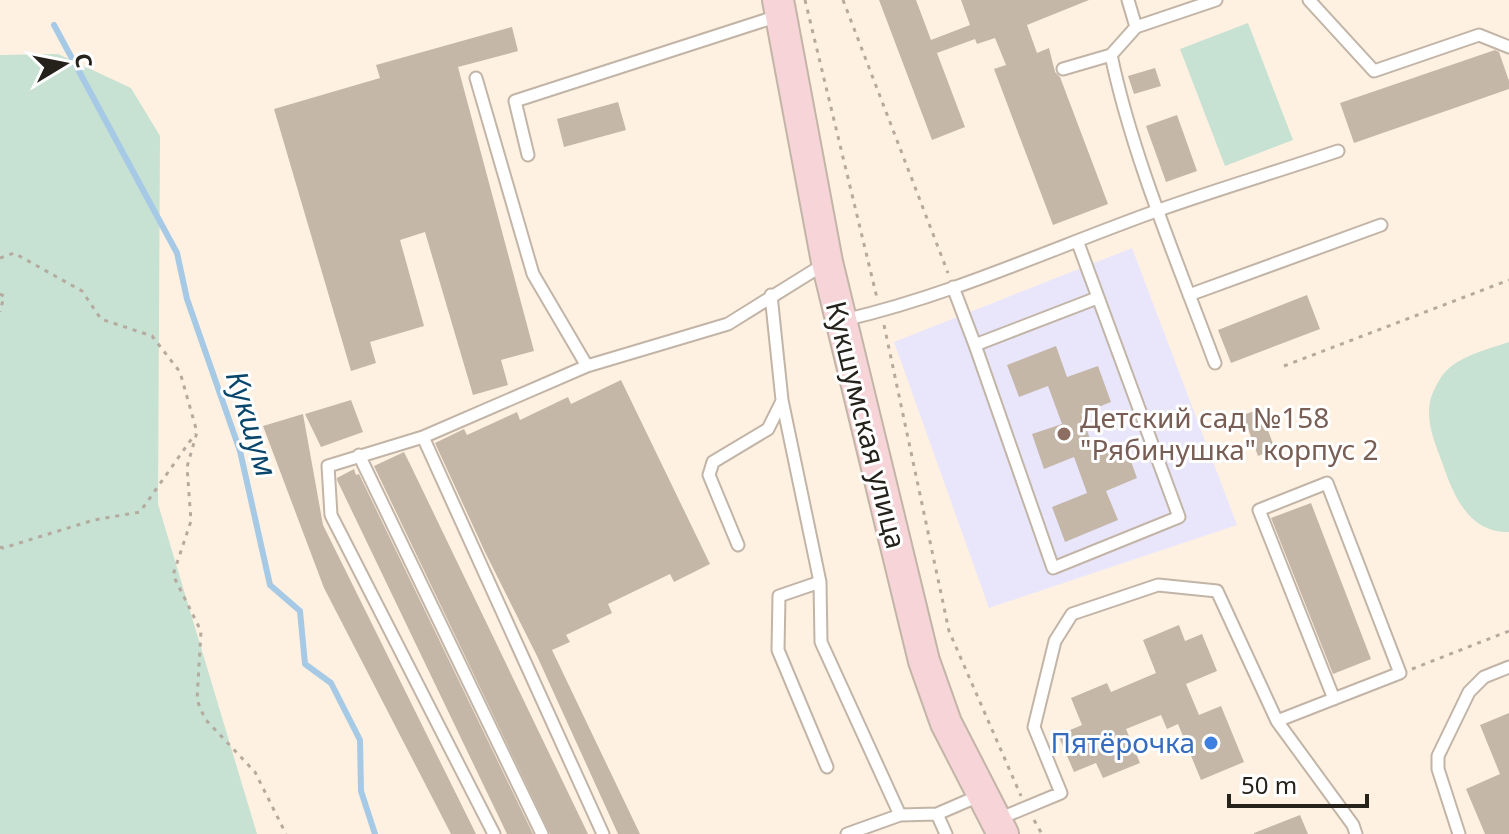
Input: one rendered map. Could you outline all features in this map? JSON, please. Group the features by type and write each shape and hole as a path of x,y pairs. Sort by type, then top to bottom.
{"street":[{"name":"Кукшумская улица","path":"788,5 827,262 924,661 946,723 994,816"}],"lane":[{"path":"1128,0 1136,27"},
{"path":"1063,69 1111,55 1136,27 1216,0"},
{"path":"1309,0 1374,71 1479,35 1509,47"},
{"path":"528,155 515,101 788,5"},
{"path":"1111,55 1117,86 1215,363"},
{"path":"476,78 533,274 587,366"},
{"path":"840,321 953,287 1078,243 1159,210 1338,151"},
{"path":"1189,295 1381,225"},
{"path":"953,287 1053,568 1179,517 1078,243"},
{"path":"494,834 331,515 328,466 423,437 587,366 728,324 827,262"},
{"path":"771,295 782,400 820,582 821,642 900,815"},
{"path":"975,345 1097,298"},
{"path":"738,545 709,475 713,462 768,429 782,400"},
{"path":"423,437 603,834"},
{"path":"359,455 542,834"},
{"path":"1277,721 1334,699 1400,673 1327,483 1259,510 1334,699"},
{"path":"820,582 779,596 778,650 827,767"},
{"path":"847,834 875,830 900,815 994,816 1061,793 1034,727 1055,641 1072,614 1158,585 1217,591 1277,721 1353,825 1356,834"},
{"path":"1459,834 1438,769 1438,756 1469,692 1484,677 1509,667"},
{"path":"937,814 946,834"}],"path":[{"path":"843,0 953,287"},
{"path":"788,5 880,310 949,631 1026,807 1042,834"},
{"path":"0,258 14,253 82,291 101,319 152,336 180,372 197,432 187,467 191,521 173,575 201,631 197,700 205,719 255,772 286,834"},
{"path":"1284,366 1509,280"},
{"path":"0,294 4,296 0,312"},
{"path":"0,547 94,520 140,512 197,432"},
{"path":"1400,673 1509,631"}],"shaded area":[{"name":"Детский сад №158 \"Рябинушка\" корпус 2","path":"1132,248 1237,525 989,608 894,342"}],"green space":[{"path":"1248,23 1293,140 1225,166 1180,49"},
{"path":"58,54 131,88 160,136 158,504 257,834 0,834 0,55"},
{"path":"1509,342 1509,532 1483,526 1464,509 1451,487 1437,448 1429,410 1431,396 1453,365 1471,355"}],"building":[{"path":"879,0 916,0 931,40 970,25 961,0 1089,0 1027,25 1037,53 1049,48 1055,72 1060,77 1108,204 1053,225 994,69 1006,65 995,38 977,44 975,39 937,53 965,127 932,140"},
{"path":"512,27 518,51 458,67 534,351 501,360 508,385 473,395 425,232 400,240 424,326 370,342 376,363 351,371 274,109 380,78 376,65"},
{"path":"1495,50 1499,52 1509,89 1354,143 1340,103"},
{"path":"1155,68 1161,86 1134,94 1128,76"},
{"path":"618,102 626,130 564,147 557,119"},
{"path":"1177,115 1197,171 1166,182 1146,126"},
{"path":"1307,295 1320,329 1231,363 1218,330"},
{"path":"1056,346 1067,377 1098,366 1111,402 1081,414 1096,455 1125,445 1137,478 1106,491 1118,520 1065,542 1052,507 1087,493 1074,457 1044,469 1032,434 1062,424 1048,386 1019,397 1007,365"},
{"path":"621,380 710,564 674,582 670,574 608,604 612,613 566,635 570,642 552,650 640,834 618,834 435,443 464,429 467,435 517,412 520,420 568,397 571,404"},
{"path":"351,400 363,432 321,447 305,414"},
{"path":"1260,409 1275,449 1258,456 1243,415"},
{"path":"303,414 323,525 476,834 451,834 324,588 263,426"},
{"path":"404,452 588,834 550,834 374,466"},
{"path":"354,469 533,834 507,834 337,480"},
{"path":"1311,503 1371,659 1333,674 1271,518"},
{"path":"1179,625 1185,641 1202,634 1217,671 1186,684 1199,715 1221,706 1244,762 1201,780 1178,724 1167,729 1161,715 1126,729 1140,763 1103,778 1096,763 1074,772 1058,735 1082,725 1071,698 1107,683 1111,692 1156,673 1143,640"},
{"path":"1509,713 1509,834 1485,834 1466,789 1500,774 1480,725"},
{"path":"1300,815 1308,834 1254,834 1254,833"}],"waterway":[{"name":"Кукшум","path":"54,25 177,253 187,299 240,451 270,585 300,611 305,664 331,683 360,740 361,791 375,834"}],"place":[{"name":"Детский сад №158 \"Рябинушка\" корпус 2","path":"1064,434"},
{"name":"Пятёрочка","path":"1211,743"}]}
